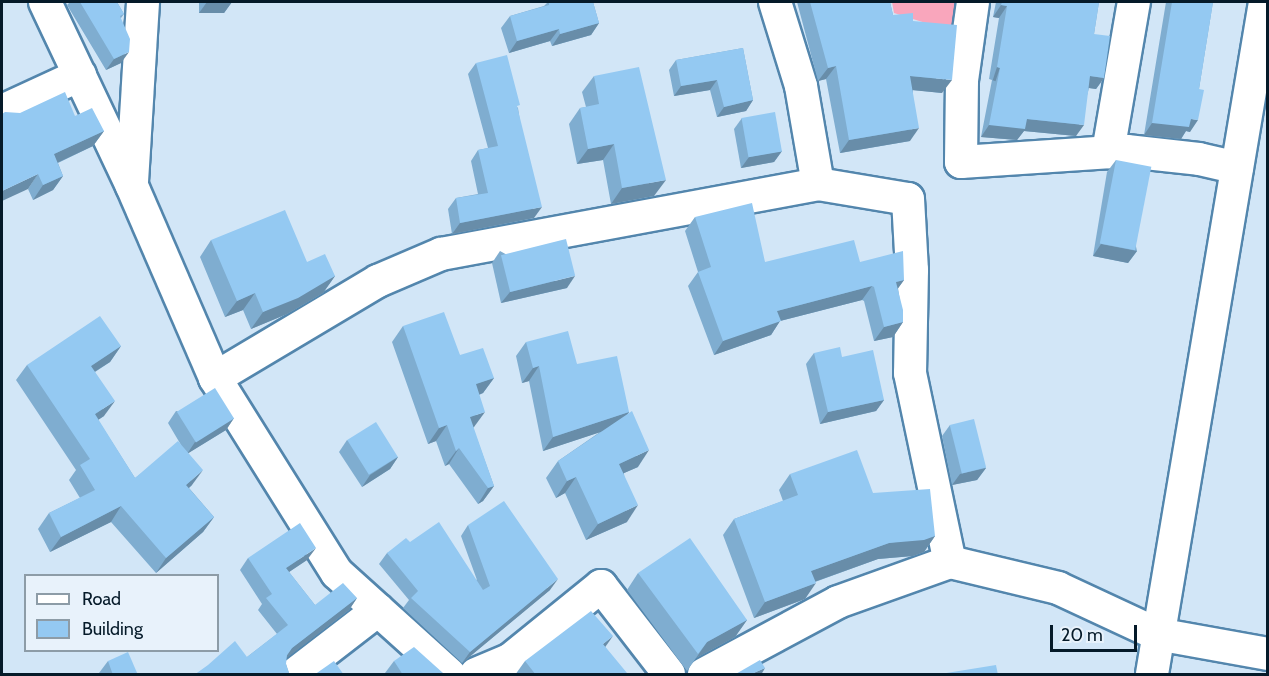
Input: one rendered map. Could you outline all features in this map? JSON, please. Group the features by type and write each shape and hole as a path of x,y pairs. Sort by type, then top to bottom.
{"street":[{"path":"45,2 132,186 215,378 337,573 449,675"},
{"path":"132,186 143,2"},
{"path":"775,2 801,86 818,184"},
{"path":"973,2 962,80 961,162 1127,151 1199,159 1237,168"},
{"path":"1108,152 1134,2"},
{"path":"1152,675 1157,634 1265,2"},
{"path":"2,111 80,75"},
{"path":"215,378 378,281 441,254 818,184 908,199 912,270 910,373 950,562"},
{"path":"704,675 838,602 950,562 1058,588 1157,634 1268,654"},
{"path":"477,675 511,659 601,586 669,675"},
{"path":"295,675 378,610"}],"shaded area":[{"path":"892,2 958,2 954,32 894,13"}],"building":[{"path":"80,2 117,2 124,14 120,16 130,39 129,52 114,59"},
{"path":"549,2 593,2 599,23 560,34 559,29 517,41 510,16 549,5"},
{"path":"810,2 890,2 893,15 913,13 913,21 957,25 952,80 910,76 919,128 849,140 836,66 828,68"},
{"path":"1002,2 1099,2 1094,34 1110,36 1104,78 1090,76 1084,125 1027,119 1025,129 989,125 1000,68 997,67 1007,6 1001,5"},
{"path":"1172,2 1213,2 1199,89 1204,90 1198,120 1191,119 1189,127 1152,123"},
{"path":"743,48 753,100 724,107 717,80 681,86 676,60"},
{"path":"507,55 542,207 460,223 456,198 488,193 478,150 498,146 476,63"},
{"path":"639,67 666,180 622,188 614,144 588,149 580,108 599,104 594,76"},
{"path":"65,92 75,116 92,108 104,131 54,154 63,176 43,185 38,174 2,191 2,114 5,112 20,113"},
{"path":"775,112 782,151 748,157 742,118"},
{"path":"1116,160 1151,167 1135,250 1100,243"},
{"path":"752,203 765,262 854,240 860,262 903,251 904,280 896,282 903,310 903,322 884,327 872,286 777,311 781,321 723,341 698,272 711,267 695,217"},
{"path":"285,210 307,262 325,254 335,276 298,298 263,312 255,293 237,301 211,240"},
{"path":"566,239 575,276 510,292 501,255"},
{"path":"444,312 460,355 483,348 494,378 476,384 485,412 470,417 494,486 488,488 459,448 456,451 447,425 439,428 403,326"},
{"path":"100,316 121,346 91,366 115,401 95,414 135,478 178,441 203,470 186,485 214,517 166,558 121,506 61,537 49,513 95,490 80,465 90,459 27,365"},
{"path":"568,331 577,364 617,356 629,412 553,437 539,366 533,368 526,342"},
{"path":"840,347 842,357 873,350 884,400 828,412 814,353"},
{"path":"215,388 234,419 196,442 177,412"},
{"path":"632,411 649,450 619,464 638,505 598,524 576,477 567,481 558,461"},
{"path":"974,419 986,468 962,474 950,425"},
{"path":"376,422 398,457 369,475 347,440"},
{"path":"857,450 873,493 930,489 935,536 924,540 889,543 811,571 816,583 765,602 734,519 798,495 790,474"},
{"path":"504,501 558,579 470,652 411,598 418,591 387,553 406,538 410,542 439,522 483,590 490,586 468,525"},
{"path":"300,523 316,548 286,568 315,605 343,583 357,598 292,648 287,655 286,664 291,675 194,675 235,641 247,657 288,625 266,598 272,594 248,558"},
{"path":"690,538 747,620 707,642 698,654 638,573"},
{"path":"591,611 613,636 603,644 627,673 625,675 536,675 525,661"},
{"path":"414,647 443,673 442,675 403,675 394,661"},
{"path":"128,652 138,675 113,675 108,661"},
{"path":"760,660 765,668 749,675 734,675"},
{"path":"334,661 344,675 314,675"},
{"path":"996,665 998,675 934,675"}]}
